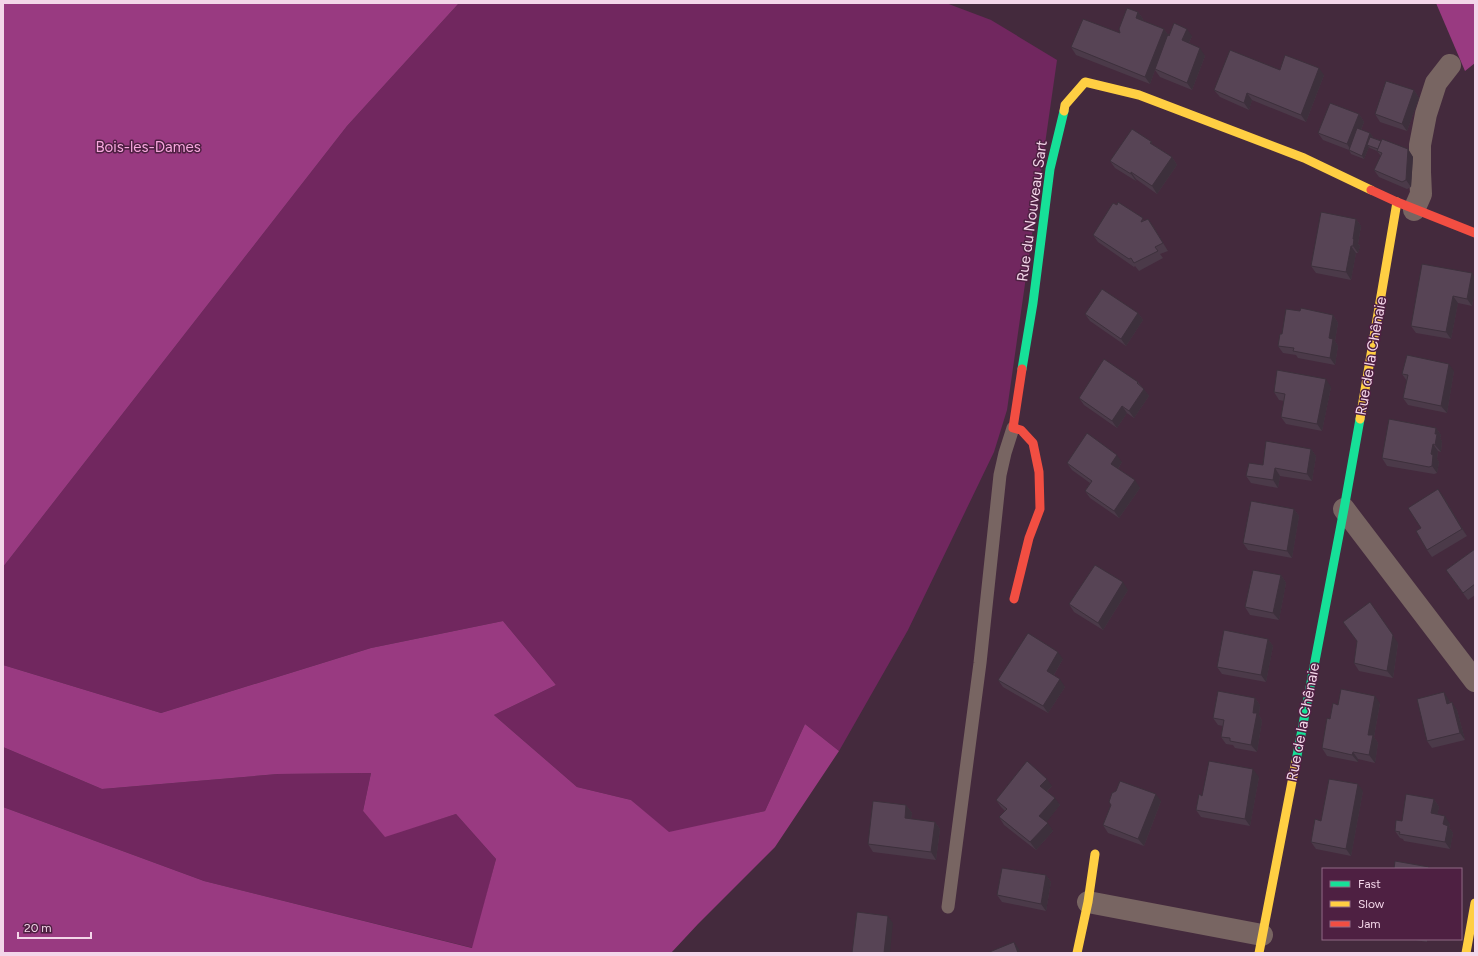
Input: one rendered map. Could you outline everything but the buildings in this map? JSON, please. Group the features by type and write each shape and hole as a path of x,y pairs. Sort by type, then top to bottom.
{"street":[{"path":"1450,65 1436,83 1426,114 1420,145 1421,194 1406,206 1475,233"},
{"name":"Rue du Nouveau Sart","path":"1013,428 1033,303 1050,169 1065,105 1085,82 1140,95 1154,100 1304,158 1406,206"},
{"name":"Rue de la Chênaie","path":"1088,902 1260,944 1344,509 1406,206"},
{"path":"1013,428 1021,430 1033,443 1040,472 1040,508 1029,538 1014,599"},
{"path":"1344,509 1475,681"},
{"path":"1077,953 1088,902 1095,854"},
{"path":"1466,953 1475,903"}],"lane":[{"path":"948,907 980,663 1000,475 1004,453 1013,428"}],"shaded area":[{"path":"459,3 946,3 991,20 1057,60 1007,410 994,452 908,630 839,751 805,724 765,811 669,833 631,800 577,787 494,715 556,685 503,621 371,648 161,713 3,665 3,567 347,126"},
{"path":"3,747 102,789 278,774 371,773 363,811 385,836 456,814 496,859 473,948 204,881 3,807"}],"green space":[{"name":"Bois-les-Dames","path":"3,3 459,3 347,126 3,567"},
{"path":"1436,3 1475,3 1475,63 1465,71"},
{"path":"503,621 556,685 494,715 577,787 631,800 669,832 765,811 805,724 839,751 775,847 671,953 3,953 3,807 204,881 472,948 496,859 456,814 385,837 363,811 371,773 278,774 102,789 3,747 3,665 161,713 371,648"}],"traffic: fast":[{"path":"1022,369 1033,303 1050,169 1064,111"},
{"path":"1296,761 1360,419"}],"traffic: slow":[{"path":"1064,111 1065,105 1085,82 1139,95 1304,158 1371,190"},
{"path":"1360,419 1397,202"},
{"path":"1259,953 1296,761"},
{"path":"1077,953 1088,902 1095,854"},
{"path":"1466,953 1475,903"}],"traffic: jam":[{"path":"1371,190 1475,233"},
{"path":"1014,599 1029,538 1040,509 1039,472 1033,443 1021,430 1013,428 1022,369"}]}
